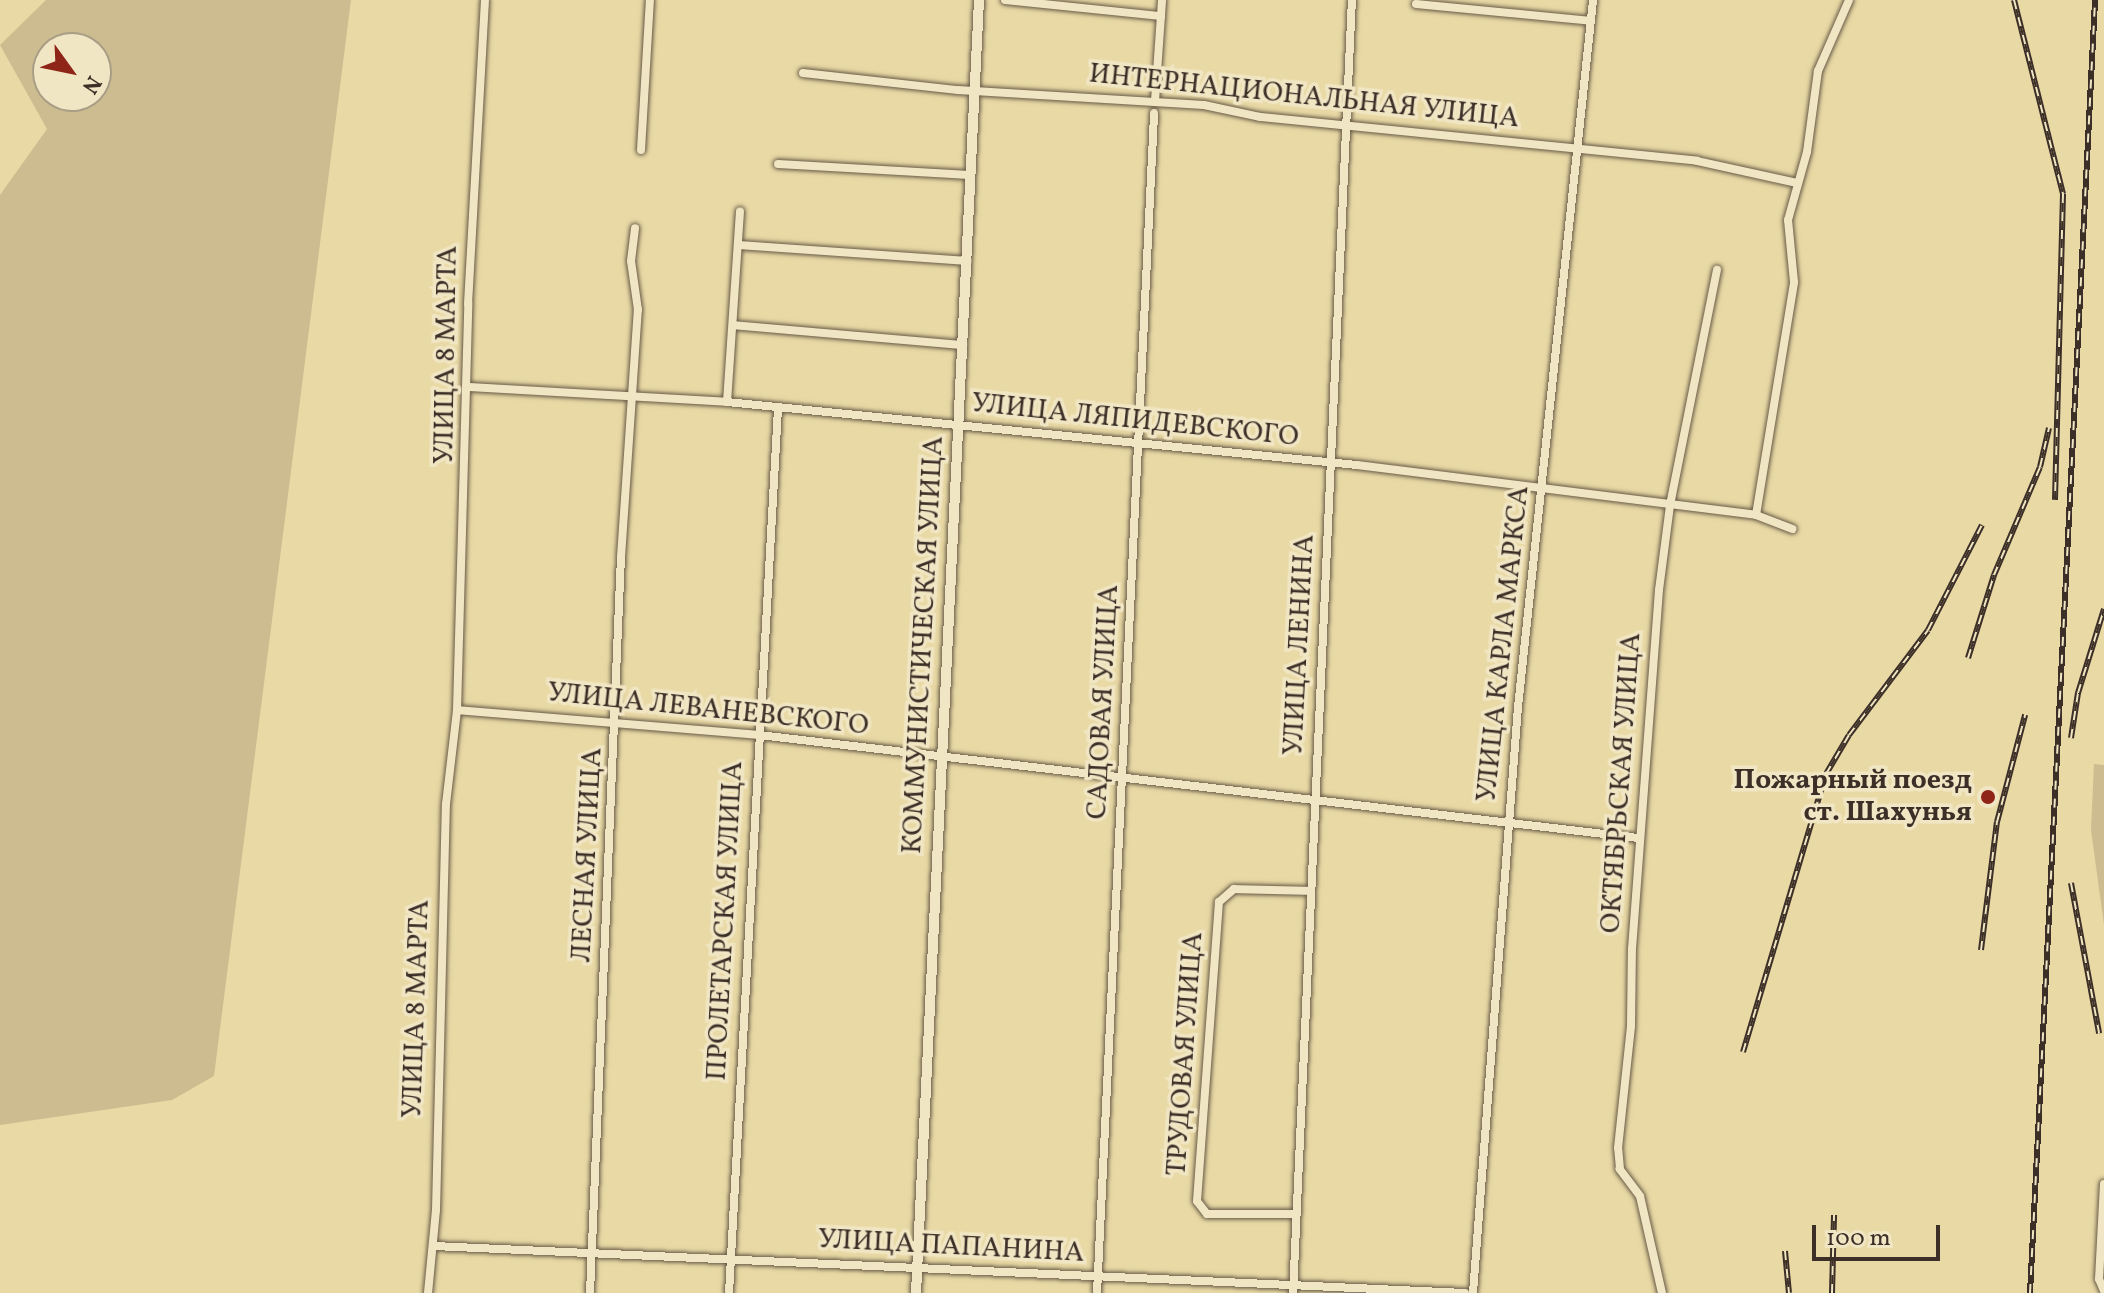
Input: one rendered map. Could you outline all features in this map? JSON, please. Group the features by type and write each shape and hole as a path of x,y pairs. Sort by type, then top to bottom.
{"street":[{"name":"УЛИЦА 8 МАРТА","path":"428,1293 434,1246 452,727 457,710 469,387 468,304 485,0"},
{"path":"641,150 650,0"},
{"name":"КОММУНИСТИЧЕСКАЯ УЛИЦА","path":"916,1293 979,0"},
{"path":"1005,0 1161,16"},
{"path":"1155,101 1162,0"},
{"name":"УЛИЦА ЛЕНИНА","path":"1293,1289 1352,0"},
{"name":"УЛИЦА КАРЛА МАРКСА","path":"1473,1293 1508,821 1575,148 1593,0"},
{"path":"1756,515 1782,376 1794,282 1788,220 1807,152 1818,71 1849,0"},
{"path":"1416,4 1470,4 1591,21"},
{"name":"ИНТЕРНАЦИОНАЛЬНАЯ УЛИЦА","path":"803,73 1155,101 1697,161 1797,183"},
{"name":"САДОВАЯ УЛИЦА","path":"1097,1293 1121,778 1141,444 1154,113"},
{"path":"778,164 970,175"},
{"path":"727,402 740,211"},
{"name":"ЛЕСНАЯ УЛИЦА","path":"590,1293 630,394 638,310 631,261 635,228"},
{"path":"739,245 967,261"},
{"name":"ОКТЯБРЬСКАЯ УЛИЦА","path":"1662,1293 1640,1196 1620,1169 1618,1148 1631,1026 1639,838 1670,505 1717,270"},
{"path":"733,325 963,345"},
{"name":"УЛИЦА ЛЯПИДЕВСКОГО","path":"469,387 727,402 1541,485 1756,515 1792,529"},
{"name":"ПРОЛЕТАРСКАЯ УЛИЦА","path":"729,1293 778,407"},
{"name":"УЛИЦА ЛЕВАНЕВСКОГО","path":"457,710 617,720 759,735 1639,838"},
{"name":"ТРУДОВАЯ УЛИЦА","path":"1296,1214 1207,1214 1197,1201 1219,902 1234,889 1311,891"},
{"path":"2104,1184 2099,1279 2104,1291"},
{"name":"УЛИЦА ПАПАНИНА","path":"434,1246 1098,1276 1293,1289 1465,1293"}],"shaded area":[{"path":"46,0 351,0 214,1076 172,1100 0,1125 0,195 47,129 37,112 112,112 112,32 32,32 32,102 0,45"},
{"path":"2094,764 2104,765 2104,925 2091,830"}],"railway":[{"path":"2014,0 2063,194 2055,500"},
{"path":"2030,1293 2095,0"},
{"path":"1968,658 1994,575 2040,467 2049,428"},
{"path":"1743,1052 1826,774 1849,735 1928,630 1982,525"},
{"path":"2071,738 2078,693 2104,609"},
{"path":"1981,950 1997,822 2025,715"},
{"path":"2071,883 2099,1033"},
{"path":"1832,1293 1834,1215"},
{"path":"1785,1251 1789,1293"}],"place":[{"name":"Пожарный поезд ст. Шахунья","path":"1988,797"}]}
